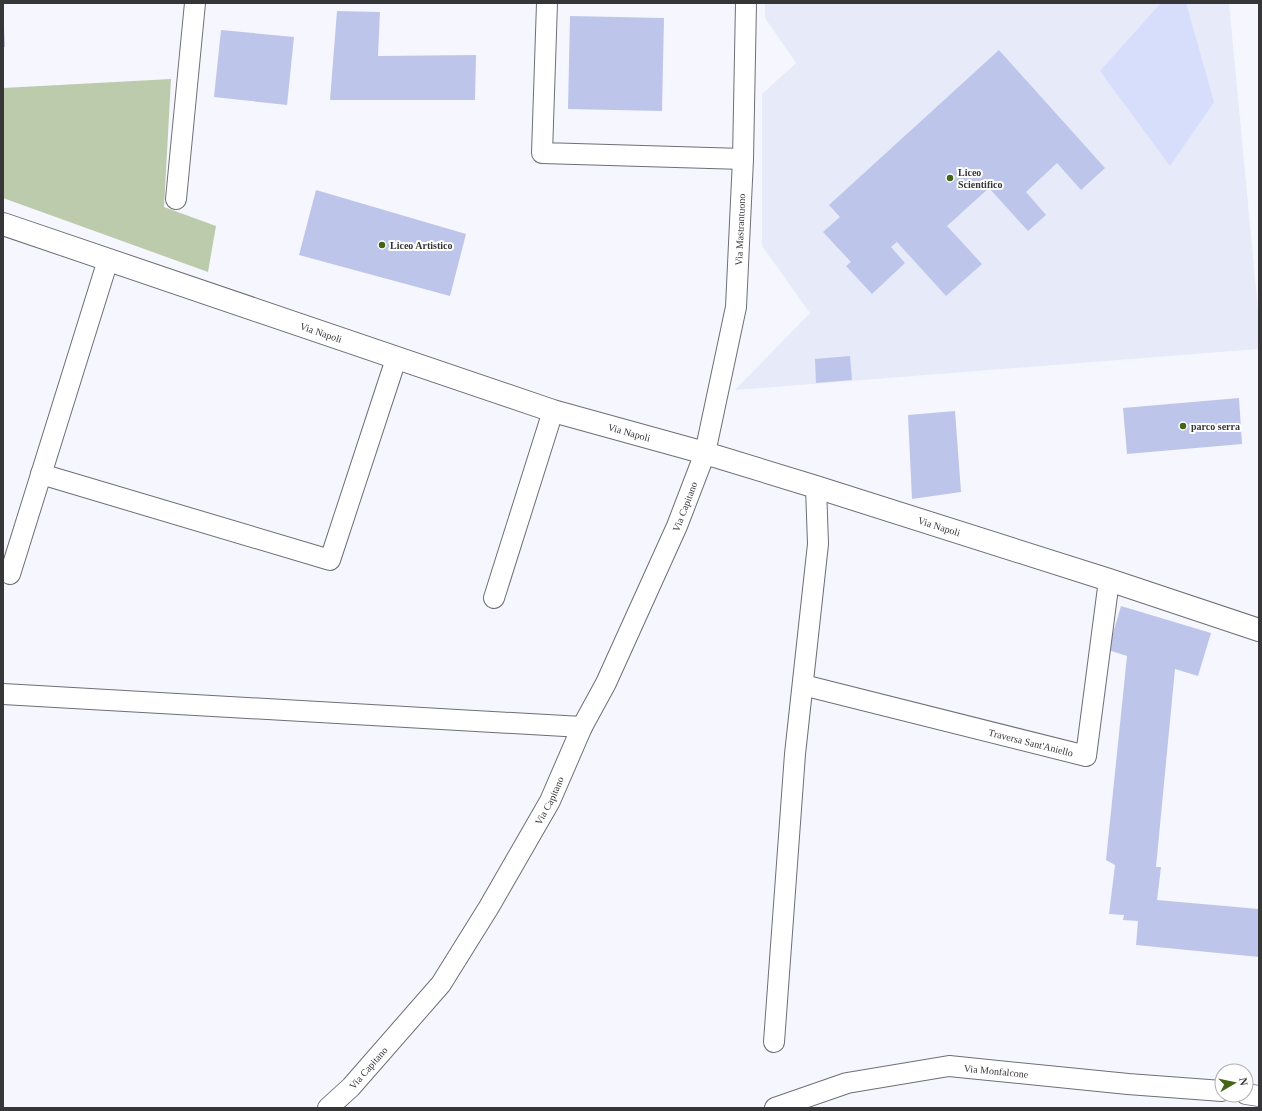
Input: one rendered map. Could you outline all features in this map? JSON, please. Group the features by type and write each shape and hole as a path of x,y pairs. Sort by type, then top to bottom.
{"street":[{"path":"176,199 195,3"},
{"path":"547,3 542,153 743,159"},
{"name":"Via Mastrantuono","path":"704,453 736,307 743,159 746,3"},
{"name":"Via Napoli","path":"3,224 396,359 553,411 704,453 816,487 1109,580 1259,630"},
{"path":"10,574 108,260"},
{"path":"41,474 330,560 396,359"},
{"path":"494,598 553,411"},
{"name":"Via Capitano","path":"328,1108 351,1087 441,984 489,907 550,801 582,727 606,683 678,526 704,453"},
{"path":"774,1042 795,754 818,544 816,487"},
{"name":"Traversa Sant'Aniello","path":"803,685 1086,756 1109,580"},
{"path":"3,694 582,727"},
{"name":"Via Monfalcone","path":"775,1108 847,1083 949,1066 1128,1084 1214,1090"}],"shaded area":[{"path":"765,3 1229,3 1259,320 1259,349 735,390 810,313 762,246 762,94 796,63 765,18"}],"green space":[{"path":"171,79 164,207 216,226 208,272 3,198 3,88"}],"water":[{"path":"1161,3 1186,3 1214,102 1170,166 1100,71"}],"building":[{"path":"337,11 380,12 378,56 476,55 475,100 330,100"},
{"path":"570,16 664,18 662,111 568,109"},
{"path":"4,28 5,47 3,47"},
{"path":"221,30 294,37 287,105 214,97"},
{"name":"Liceo Scientifico","path":"999,50 1105,168 1081,190 1057,163 1026,192 1046,215 1028,231 989,188 947,226 982,264 946,296 897,242 891,247 905,263 872,294 846,266 851,262 823,232 840,217 829,205"},
{"name":"Liceo Artistico","path":"316,190 466,234 450,296 299,255"},
{"path":"850,356 852,380 816,383 815,359"},
{"name":"parco serra","path":"1239,398 1242,444 1127,454 1123,408"},
{"path":"955,411 961,492 912,499 908,415"},
{"path":"1121,606 1211,633 1198,676 1175,669 1156,867 1161,867 1157,900 1259,909 1259,957 1136,945 1138,921 1123,920 1124,915 1109,914 1115,865 1106,860 1127,656 1108,650"}],"place":[{"name":"Liceo Scientifico","path":"950,178"},
{"name":"Liceo Artistico","path":"382,245"},
{"name":"parco serra","path":"1183,426"}]}
